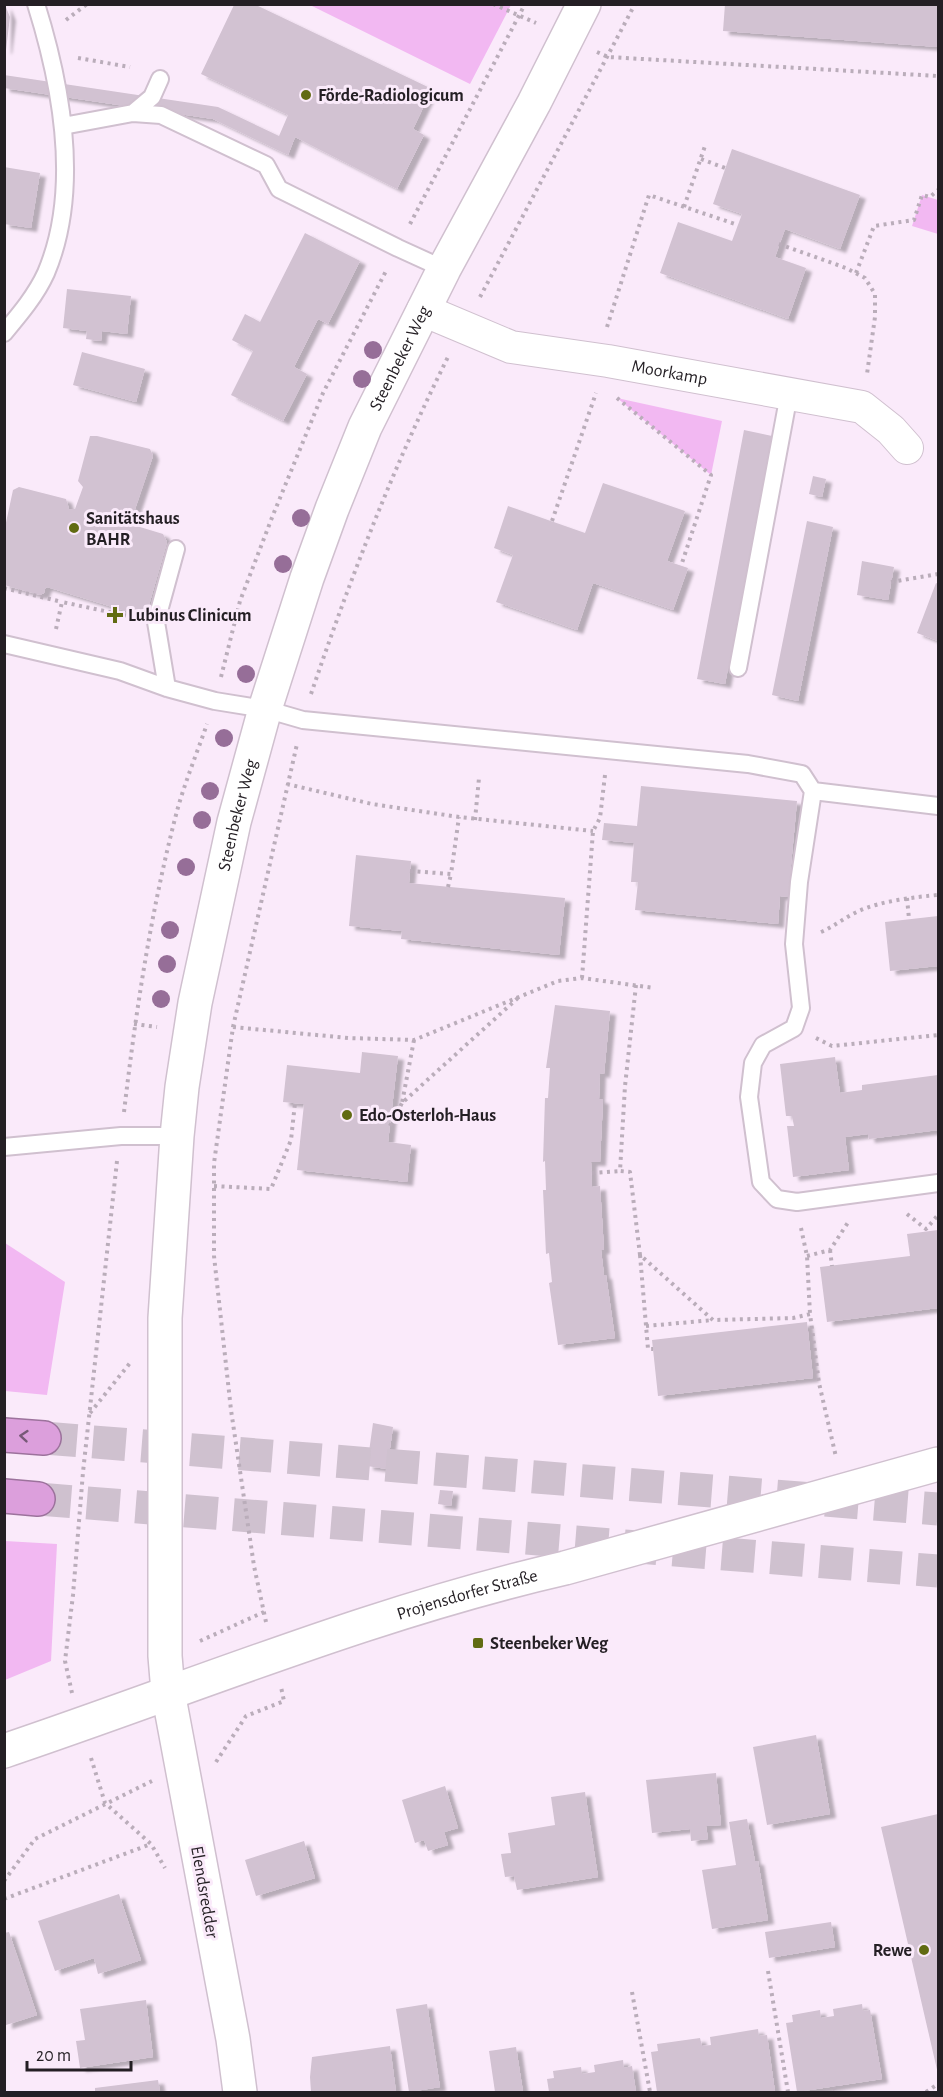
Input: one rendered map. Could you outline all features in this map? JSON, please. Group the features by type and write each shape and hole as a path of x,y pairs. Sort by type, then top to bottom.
{"highway":[{"path":"4,1435 44,1438"},
{"path":"4,1496 38,1498"}],"main road":[{"name":"Steenbeker Weg","path":"168,1692 165,1644 165,1318 177,1136 192,1022 234,822 265,709 307,578 365,428 444,269 534,103 584,4"},
{"name":"Projensdorfer Straße","path":"4,1751 273,1655 506,1581 565,1568 939,1464"},
{"name":"Elendsredder","path":"168,1692 233,2039 240,2092"}],"street":[{"name":"Moorkamp","path":"423,310 511,347 601,369 789,394 862,407 891,430 907,448"}],"lane":[{"path":"4,333 37,291 46,272 62,212 65,148 63,126 36,4"},
{"path":"133,113 152,96 160,79"},
{"path":"63,126 133,113 161,115 266,165 279,189 444,269"},
{"path":"738,668 789,394"},
{"path":"167,688 156,622 176,549"},
{"path":"4,644 51,653 120,671 167,688 265,709 303,720 748,764 802,774 813,791 799,882 794,944 801,1008 794,1028 764,1045 753,1063 749,1097 761,1182 777,1199 797,1202 939,1183"},
{"path":"813,791 939,806"},
{"path":"4,1147 121,1136 177,1136"}],"path":[{"path":"493,4 608,57 939,76"},
{"path":"264,1612 254,1566 231,1410 214,1256 214,1163 233,1026 287,784 303,720 336,623 374,522 423,407 635,4"},
{"path":"50,60 66,56 130,67"},
{"path":"684,207 705,146"},
{"path":"701,159 725,168"},
{"path":"856,273 874,226 914,220 922,195 930,197 939,190"},
{"path":"552,521 601,369 649,195 738,225"},
{"path":"779,244 866,278 875,294 875,317 862,407"},
{"path":"601,369 617,398 711,475 681,566"},
{"path":"891,582 939,574"},
{"path":"4,588 156,622"},
{"path":"51,653 62,602"},
{"path":"582,978 593,831 600,818 608,750"},
{"path":"475,820 479,778"},
{"path":"287,784 372,804 459,818 593,831"},
{"path":"448,887 459,818"},
{"path":"410,871 451,874"},
{"path":"794,944 835,926 859,910 907,898 939,895"},
{"path":"907,898 909,919"},
{"path":"233,1026 348,1038 414,1040 558,981 582,978 654,988"},
{"path":"620,1171 636,985"},
{"path":"402,1103 522,994"},
{"path":"794,1028 832,1046 939,1035"},
{"path":"390,1126 402,1103 414,1040"},
{"path":"214,1185 271,1190 291,1140 295,1103"},
{"path":"592,1173 630,1172 648,1349 653,1349"},
{"path":"797,1202 807,1256 810,1314 819,1383 831,1432"},
{"path":"832,1266 830,1250 854,1214"},
{"path":"807,1256 830,1250"},
{"path":"640,1255 713,1320"},
{"path":"646,1326 713,1320 793,1318 810,1314"},
{"path":"130,1362 89,1414 65,1661 81,1725 105,1803 151,1844 168,1873"},
{"path":"4,1881 35,1839 105,1803"},
{"path":"4,1899 151,1844"},
{"path":"768,1971 788,2092"},
{"path":"632,1992 650,2092"},
{"path":"926,2092 938,2084"},
{"path":"834,2087 836,2092"}],"shaded area":[{"path":"511,4 470,84 310,5"},
{"path":"922,195 938,200 938,234 912,226"},
{"path":"617,398 722,421 711,475"},
{"path":"5,1243 65,1282 47,1395 5,1391"},
{"path":"5,1541 57,1544 51,1661 5,1680"}],"building":[{"path":"725,4 938,4 938,47 723,31"},
{"path":"5,5 10,17 6,50 5,50"},
{"path":"234,5 256,5 432,89 413,129 424,135 397,189 295,137 288,155 213,119 4,88 4,75 218,107 279,136 288,115 201,74"},
{"path":"732,149 860,195 840,249 785,229 775,257 806,268 788,319 660,273 678,222 732,241 742,214 713,204"},
{"path":"4,167 40,173 31,228 4,224"},
{"path":"305,233 360,261 328,324 318,319 294,367 307,374 283,421 231,395 253,351 232,340 245,314 260,322"},
{"path":"67,289 131,296 127,334 102,331 101,341 86,339 87,331 63,328"},
{"path":"82,352 145,369 136,402 73,385"},
{"path":"744,430 772,436 725,684 697,679"},
{"name":"Sanitätshaus BAHR","path":"90,436 150,449 153,456 130,524 163,534 167,542 147,612 139,615 47,587 40,595 4,585 4,532 13,490 19,487 66,499 69,509 75,509 83,487 78,481"},
{"path":"813,476 826,479 822,497 809,494"},
{"path":"603,483 685,511 667,561 688,568 673,610 593,583 577,630 496,602 513,555 494,548 508,506 585,533"},
{"path":"807,521 833,527 798,701 772,695"},
{"path":"862,561 894,567 888,600 857,595"},
{"path":"936,583 938,584 938,641 917,633"},
{"path":"641,786 797,801 788,897 780,896 778,924 635,910 638,882 631,882 634,843 602,840 604,823 637,826"},
{"path":"356,855 411,861 409,883 565,898 559,955 401,939 402,931 349,926"},
{"path":"938,916 938,966 890,971 885,922"},
{"path":"555,1005 610,1011 604,1074 600,1073 599,1099 603,1100 600,1162 591,1162 592,1187 600,1186 604,1250 601,1250 615,1338 558,1345 549,1283 552,1282 549,1253 546,1254 543,1190 546,1190 545,1161 543,1162 545,1098 548,1098 550,1068 546,1068"},
{"name":"Edo-Osterloh-Haus","path":"362,1052 398,1056 388,1142 411,1145 407,1182 297,1170 304,1104 283,1102 287,1065 360,1073"},
{"path":"835,1057 840,1093 862,1090 862,1085 938,1075 938,1130 869,1139 868,1134 845,1137 849,1170 793,1177 787,1126 794,1126 792,1116 786,1116 780,1064"},
{"path":"938,1230 938,1308 827,1322 820,1267 910,1256 907,1234"},
{"path":"807,1322 813,1378 658,1396 652,1340"},
{"path":"373,1423 393,1427 387,1469 367,1466"},
{"path":"440,1490 453,1491 451,1506 438,1504"},
{"path":"816,1735 830,1814 767,1825 753,1747"},
{"path":"716,1773 721,1825 706,1826 708,1839 691,1841 690,1829 652,1833 646,1780"},
{"path":"445,1786 458,1828 444,1832 448,1845 428,1851 424,1840 415,1843 402,1800"},
{"path":"585,1792 598,1877 517,1890 514,1876 505,1877 501,1854 511,1853 508,1833 555,1825 551,1797"},
{"name":"Rewe","path":"938,1814 938,2074 881,1827"},
{"path":"747,1819 755,1861 758,1861 768,1920 712,1929 702,1870 736,1865 729,1822"},
{"path":"304,1841 315,1878 256,1896 245,1860"},
{"path":"119,1894 141,1960 98,1974 94,1958 55,1971 38,1921"},
{"path":"831,1922 835,1947 769,1958 765,1932"},
{"path":"9,1932 37,2015 6,2025 4,1933"},
{"path":"146,2000 153,2057 80,2068 76,2041 85,2040 80,2009"},
{"path":"427,2004 440,2087 409,2092 396,2009"},
{"path":"862,2004 863,2011 870,2010 882,2079 797,2092 786,2023 793,2022 792,2015 820,2010 821,2018 834,2016 833,2009"},
{"path":"758,2029 759,2036 767,2035 775,2092 657,2092 651,2052 658,2051 657,2044 700,2038 702,2046 711,2045 710,2037"},
{"path":"390,2046 396,2092 311,2092 312,2057"},
{"path":"516,2047 523,2092 495,2092 489,2051"},
{"path":"623,2060 624,2068 632,2066 636,2092 549,2092 547,2079 554,2078 553,2071 581,2067 582,2074 595,2072 594,2065"},
{"path":"158,2080 160,2092 95,2092 95,2088"}],"tunnel":[{"path":"44,1438 938,1509"},
{"path":"38,1499 938,1571"}],"place":[{"name":"Förde-Radiologicum","path":"306,95"},
{"name":"Sanitätshaus BAHR","path":"74,528"},
{"name":"Lubinus Clinicum","path":"115,615"},
{"name":"Edo-Osterloh-Haus","path":"347,1115"},
{"name":"Steenbeker Weg","path":"478,1643"},
{"name":"Rewe","path":"924,1950"}]}
